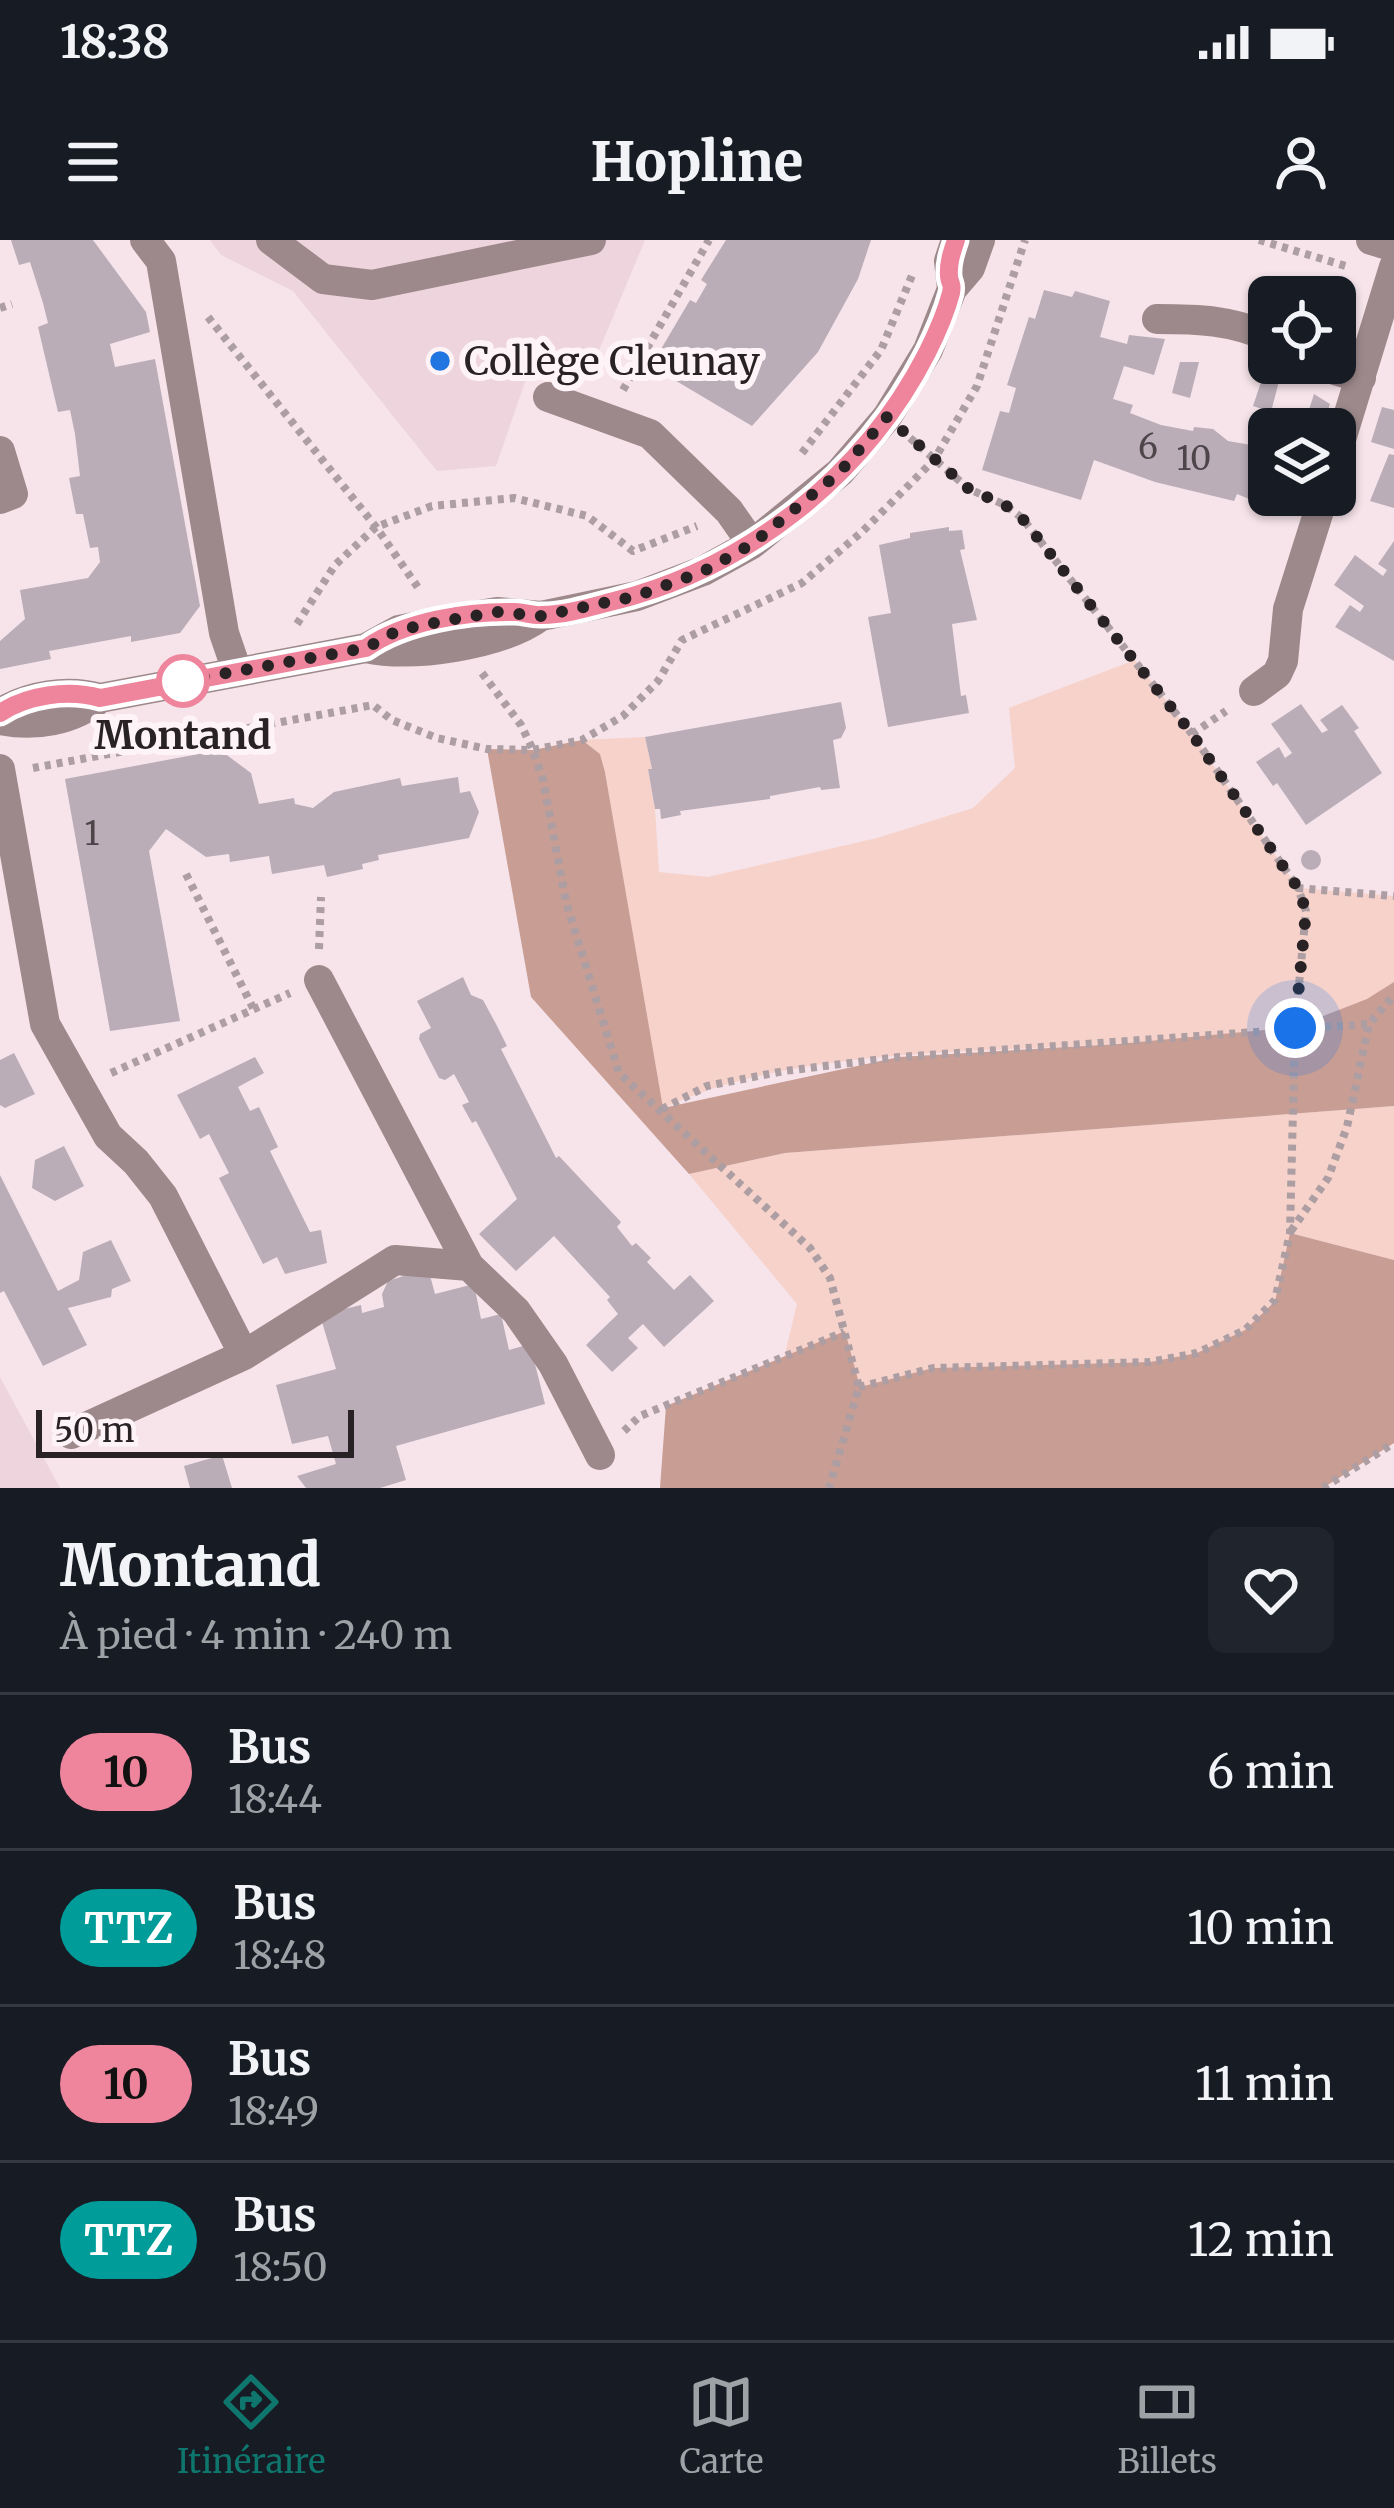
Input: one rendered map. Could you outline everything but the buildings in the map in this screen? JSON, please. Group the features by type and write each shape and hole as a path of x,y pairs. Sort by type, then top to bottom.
{"street":[{"path":"146,240 161,261 224,633 237,671"},
{"path":"271,240 323,279 371,285 591,240"},
{"path":"952,289 949,261 956,240"},
{"path":"0,717 31,724 73,715 100,698 237,671 366,648 402,653 502,636 541,616 637,596 704,571 752,544 840,472 887,417 928,350 952,289 970,268 980,240"},
{"path":"1371,240 1394,248"},
{"path":"1351,408 1392,273"},
{"path":"1157,319 1212,319 1248,328"},
{"path":"1356,377 1360,378"},
{"path":"548,397 650,434 729,511 752,544"},
{"path":"0,451 14,494 0,499"},
{"path":"1255,691 1277,674 1283,661 1288,609 1317,516"},
{"path":"0,769 45,1024 108,1136 163,1196 244,1355"},
{"path":"319,980 469,1266 516,1311 553,1364 600,1455"},
{"path":"71,1434 244,1355 395,1260 469,1266"}],"path":[{"path":"607,419 709,240"},
{"path":"1259,240 1392,273"},
{"path":"800,454 881,350 919,257"},
{"path":"0,308 12,304"},
{"path":"207,315 376,527 424,597"},
{"path":"859,1387 933,1368 1150,1362 1197,1353 1245,1330 1275,1300 1290,1232 1295,1028 1306,911 1298,888 1192,734 1022,518 969,489 887,417"},
{"path":"224,633 299,624 335,565 376,527 432,506 514,498 587,516 633,551 729,511"},
{"path":"473,662 521,725 533,750 566,902 620,1073 810,1248 830,1278 859,1387 830,1488"},
{"path":"187,874 254,1010"},
{"path":"1298,888 1394,896"},
{"path":"78,1088 319,980 321,897"},
{"path":"1290,1232 1328,1178 1359,1081 1369,1024 1394,995"},
{"path":"662,1108 707,1087 898,1057 1369,1024"},
{"path":"600,1455 640,1416 844,1331"},
{"path":"1323,1488 1394,1443"}],"shaded area":[{"name":"Collège Cleunay","path":"210,240 645,240 590,372 536,350 496,466 437,471 293,291 221,255"},
{"path":"1135,660 1298,888 1394,896 1394,995 1369,1024 823,1064 711,1089 662,1109 605,772 600,754 582,740 645,737 652,769 648,770 659,872 708,877 877,838 973,808 1015,768 1009,708"},
{"path":"582,740 600,754 605,772 663,1108 899,1057 1295,1027 1367,999 1394,982 1394,1106 785,1153 689,1174 531,997 487,749 533,750"},
{"path":"1394,1106 1394,1260 1290,1233 1275,1300 1245,1330 1197,1353 1150,1362 933,1368 859,1387 844,1332 784,1358 797,1304 689,1174 785,1153"},
{"path":"1290,1233 1394,1260 1394,1443 1323,1488 660,1488 666,1406 845,1331 860,1387 933,1368 1150,1362 1197,1353 1245,1330 1275,1301"},
{"path":"0,1377 60,1488 0,1488"}],"bus line":[{"name":"10","path":"0,713 24,701 68,693 100,698 366,648 399,630 444,621 497,612 541,616 591,607 704,571 752,544 813,497 887,417 928,350 952,289 949,261 956,240"}],"place":[{"name":"Collège Cleunay","path":"440,361"},
{"name":"Montand","path":"183,681"}],"route":[{"path":"183,681 366,648 399,630 444,621 497,612 541,616 591,607 704,571 752,544 813,497 887,417 969,489 1022,518 1192,734 1298,888 1306,911 1295,1028"}]}
